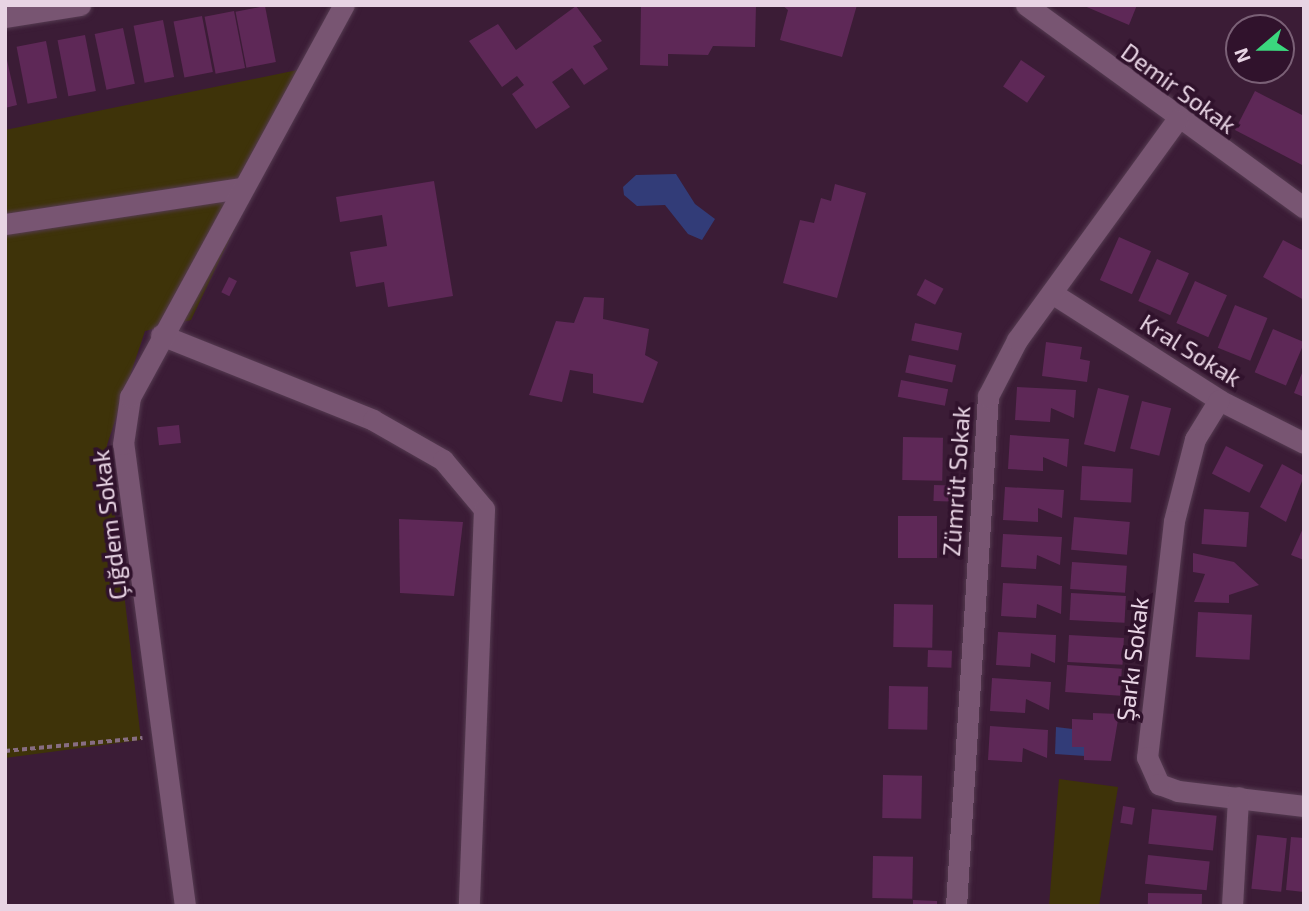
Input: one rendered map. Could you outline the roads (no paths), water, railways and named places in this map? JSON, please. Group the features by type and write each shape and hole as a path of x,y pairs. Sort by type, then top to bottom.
{"street":[{"path":"5,17 80,5"},
{"name":"Çığdem Sokak","path":"185,906 123,444 130,397 241,188 344,5"},
{"name":"Demir Sokak","path":"1026,5 1177,120 1304,208"},
{"name":"Zümrüt Sokak","path":"956,906 983,426 1000,366 1055,295 1177,120"},
{"path":"5,224 241,188"},
{"name":"Kral Sokak","path":"1055,295 1219,400 1304,443"},
{"path":"161,335 373,420 443,460 484,509 469,906"},
{"name":"Şarkı Sokak","path":"1219,400 1195,439 1174,521 1147,757 1159,784 1304,806"},
{"path":"1232,906 1238,797"}],"water":[{"path":"676,174 695,204 715,219 702,240 688,234 665,205 637,206 624,195 623,187 636,175"},
{"path":"1056,727 1081,730 1101,747 1100,757 1055,754"}]}
